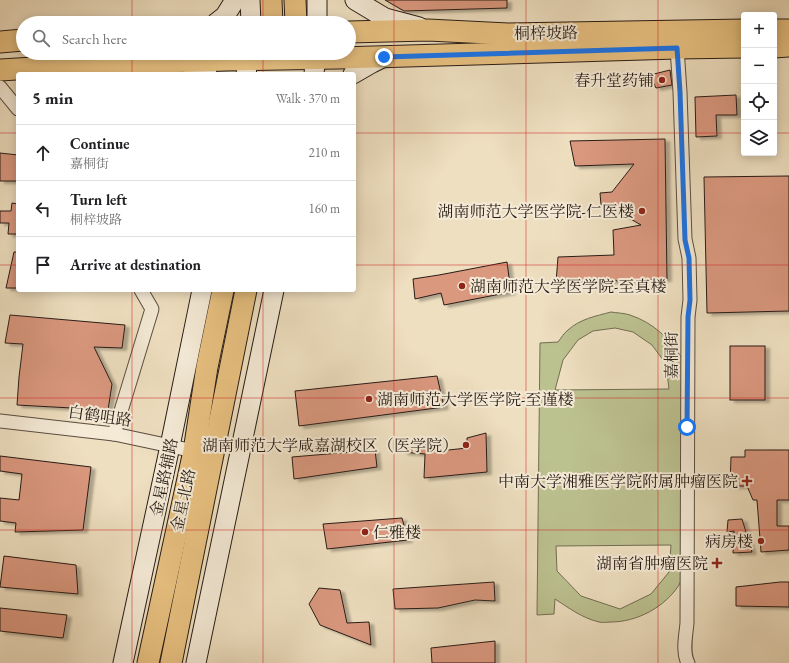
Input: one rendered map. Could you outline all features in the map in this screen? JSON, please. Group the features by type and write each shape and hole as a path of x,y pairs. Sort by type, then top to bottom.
{"main road":[{"path":"272,0 272,16"},
{"path":"295,0 296,16"},
{"name":"桐梓坡路","path":"356,32 428,30 508,34 741,30"},
{"path":"777,30 789,30"},
{"path":"0,42 16,41"},
{"path":"777,47 789,46"},
{"name":"桐梓坡路","path":"356,59 741,47"},
{"name":"桐梓坡路","path":"0,70 184,61 315,62 343,60"},
{"name":"金星北路","path":"148,663 194,451 207,367 223,292"},
{"name":"金星北路","path":"171,663 246,292"}],"street":[{"path":"225,16 235,0"},
{"path":"250,0 251,16"},
{"path":"317,0 317,16"},
{"path":"355,0 385,18 428,30"},
{"name":"嘉桐街","path":"677,48 685,240 689,258 690,300 688,317 687,623 685,649 688,663"},
{"path":"356,72 384,57"},
{"path":"184,61 203,72"},
{"path":"0,88 16,107"},
{"path":"114,434 152,309 142,292"},
{"name":"金星路辅路","path":"123,663 202,292"},
{"path":"196,663 274,292"},
{"name":"白鹤咀路","path":"0,421 114,434 194,451"}],"green space":[{"path":"611,312 628,314 647,322 673,345 683,360 684,574 679,585 666,600 650,612 631,619 599,622 581,615 555,599 554,614 537,615 540,343 558,342 567,331 578,323 588,318","holes":["615,328 633,332 652,345 666,364 669,389 555,390 563,360 578,340 593,331","671,545 669,572 651,594 620,609 581,596 557,571 556,546"]}],"building":[{"path":"385,0 507,0 507,8 404,11"},
{"name":"春升堂药铺","path":"670,70 672,85 656,88 650,75"},
{"path":"736,95 737,115 716,115 717,136 696,137 695,97"},
{"name":"湖南师范大学医学院-仁医楼","path":"665,139 667,279 556,283 558,257 614,255 613,230 641,225 609,206 601,205 600,193 612,192 634,164 575,166 570,141"},
{"path":"0,153 16,155 16,181 0,181"},
{"path":"789,176 789,311 707,313 704,177"},
{"path":"12,203 16,204 16,234 8,234 9,223 0,223 0,211 11,211"},
{"path":"14,252 16,252 16,288 6,288"},
{"name":"湖南师范大学医学院-至真楼","path":"507,262 511,292 444,305 441,293 415,299 413,279"},
{"path":"10,315 125,325 122,348 94,347 112,384 108,410 17,405 23,344 5,343"},
{"path":"730,346 765,346 765,400 730,400"},
{"name":"湖南师范大学医学院-至谨楼","path":"437,376 444,407 299,426 295,391"},
{"path":"486,433 487,472 424,478 425,454 403,452 403,448 436,443 439,451 467,448 467,438"},
{"path":"375,450 377,467 294,479 292,457"},
{"path":"745,450 789,450 789,500 777,500 777,526 789,526 789,550 761,552 757,500 753,500 747,486 730,486 731,457 745,457"},
{"path":"0,456 91,467 83,530 15,532 16,523 0,521 0,498 19,500 22,474 0,471"},
{"name":"仁雅楼","path":"402,518 408,540 327,549 323,524"},
{"path":"742,519 752,552 733,553 734,531 727,532 728,520"},
{"path":"4,556 76,565 78,594 0,587"},
{"path":"494,582 495,601 475,600 438,608 395,609 393,589"},
{"path":"789,582 789,607 736,606 736,587"},
{"path":"319,588 340,590 347,623 369,622 371,645 320,625 309,604"},
{"path":"0,608 67,615 63,638 0,631"},
{"path":"495,641 495,663 432,663 431,648"}],"place":[{"name":"春升堂药铺","path":"662,80"},
{"name":"湖南师范大学医学院-仁医楼","path":"642,211"},
{"name":"湖南师范大学医学院-至真楼","path":"462,286"},
{"name":"湖南师范大学医学院-至谨楼","path":"369,399"},
{"name":"湖南师范大学咸嘉湖校区（医学院）","path":"466,445"},
{"name":"中南大学湘雅医学院附属肿瘤医院","path":"747,481"},
{"name":"仁雅楼","path":"365,532"},
{"name":"病房楼","path":"761,541"},
{"name":"湖南省肿瘤医院","path":"717,563"}],"route":[{"path":"384,57 677,48 685,240 689,258 690,300 688,317 687,427"}]}
